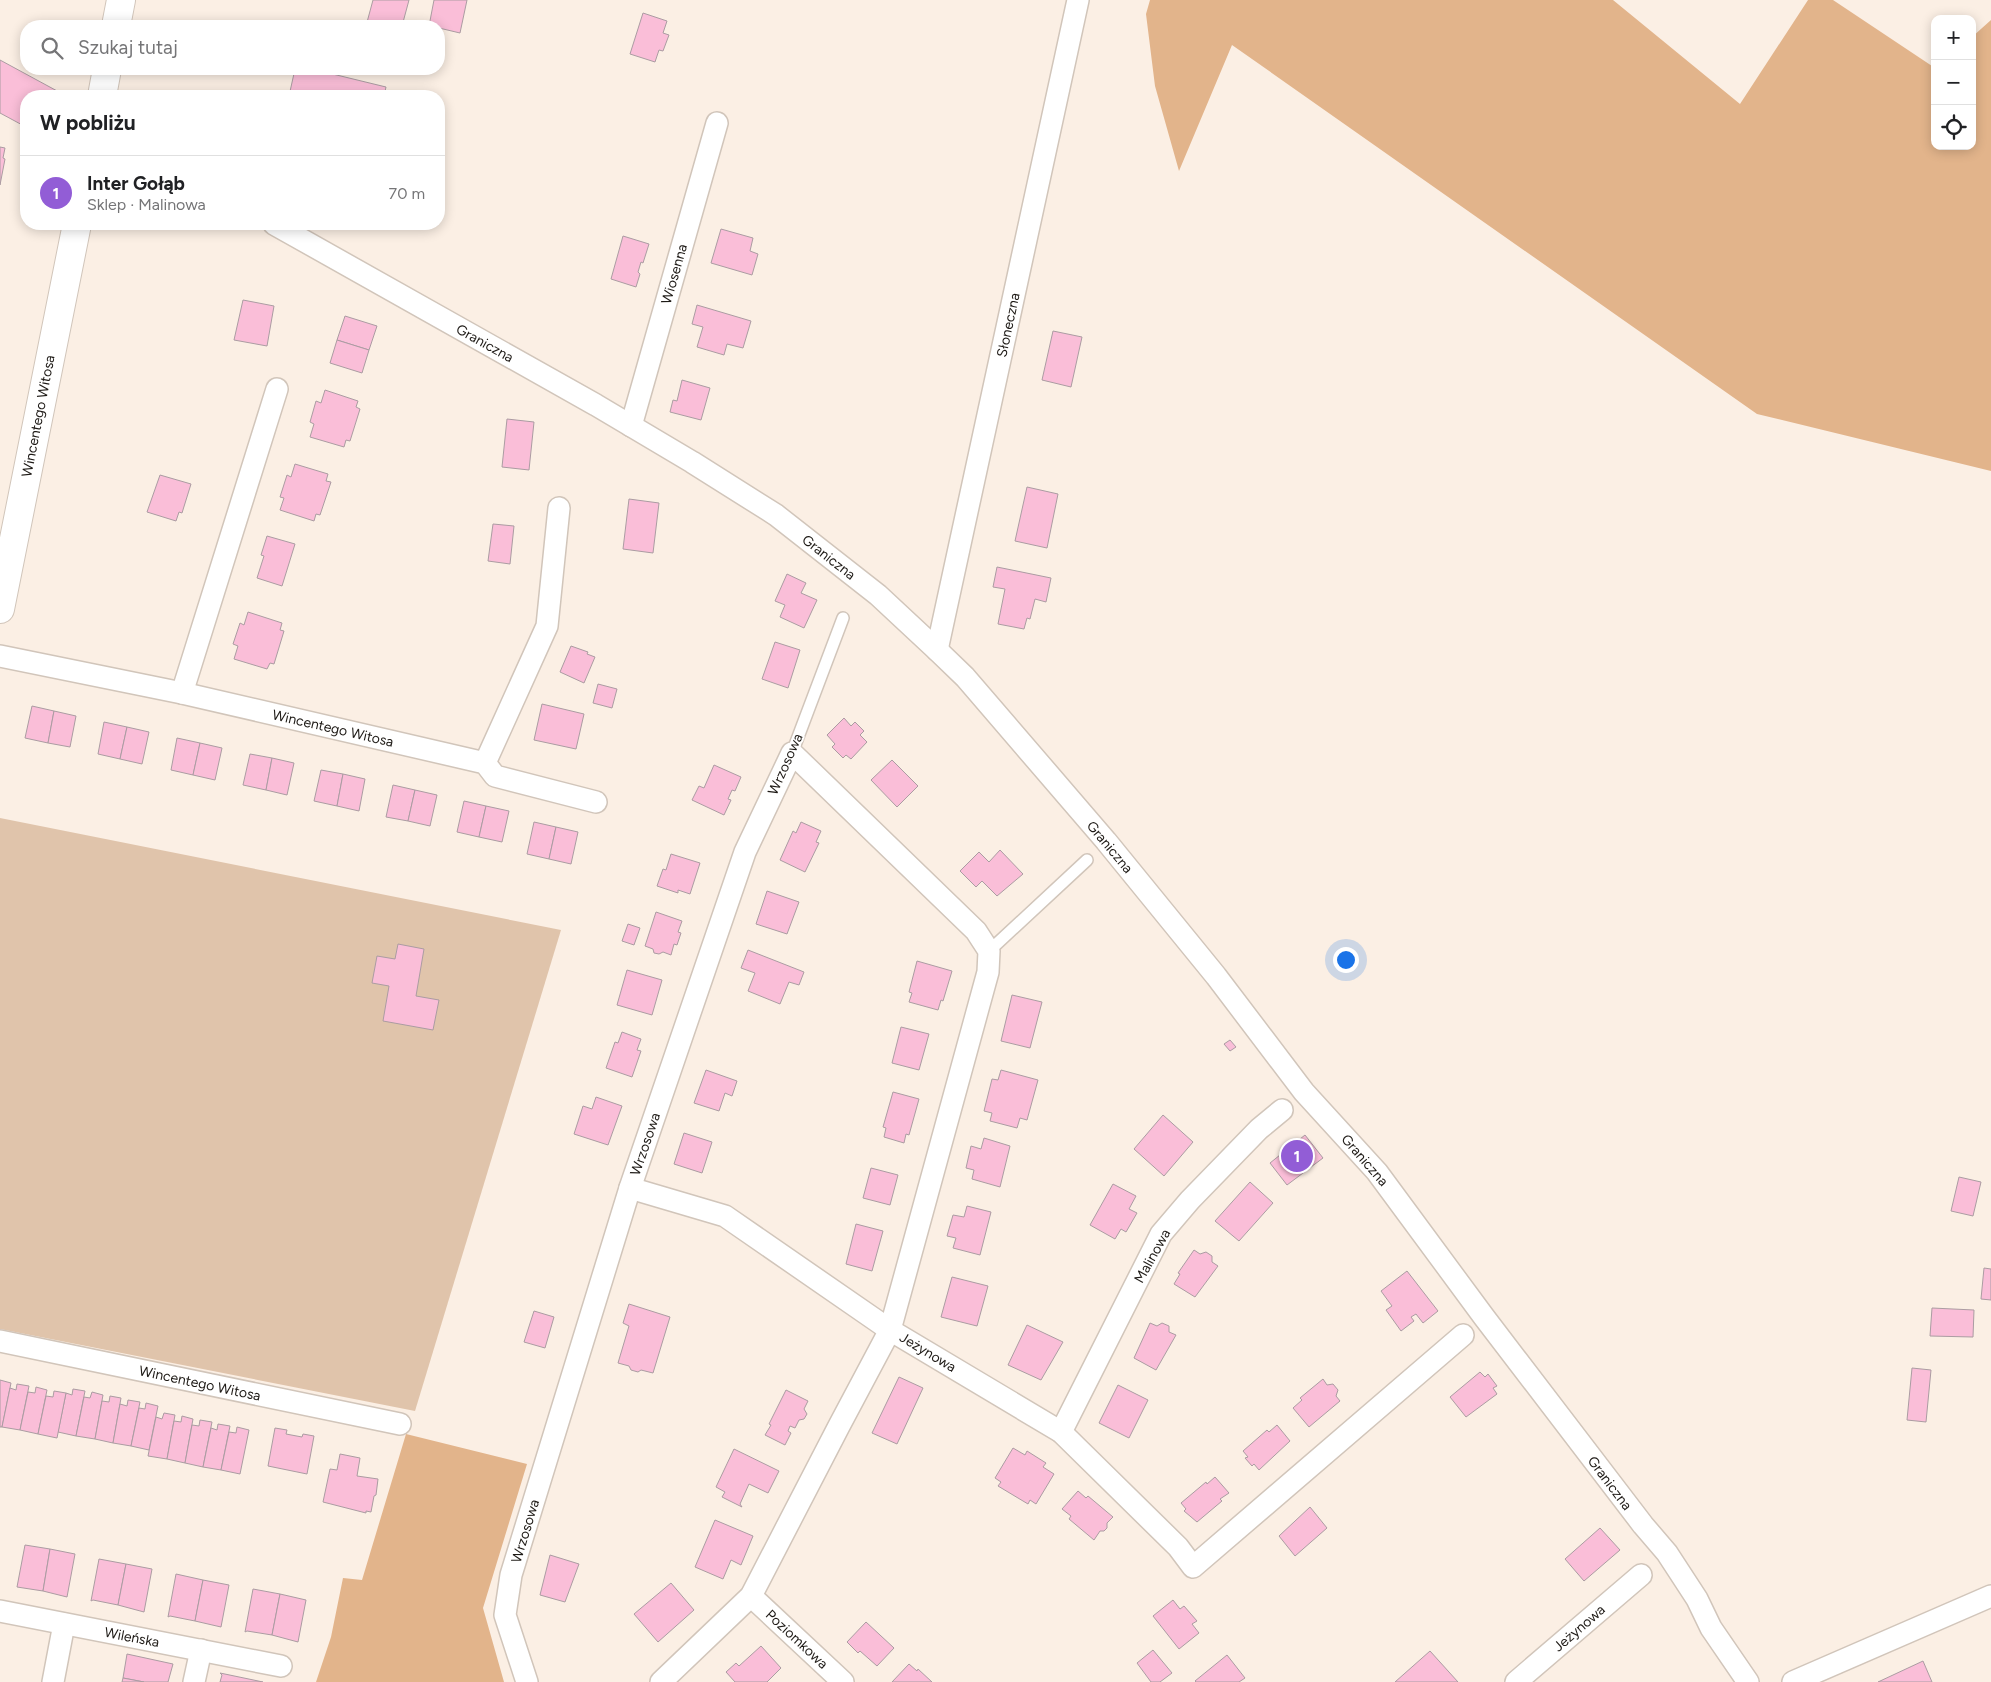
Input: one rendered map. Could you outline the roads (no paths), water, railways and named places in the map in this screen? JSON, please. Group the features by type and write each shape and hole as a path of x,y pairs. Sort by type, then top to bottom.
{"street":[{"path":"117,20 121,0"},
{"name":"Słoneczna","path":"937,650 1078,0"},
{"path":"103,90 106,75"},
{"name":"Wiosenna","path":"631,426 717,123"},
{"name":"Wincentego Witosa","path":"0,609 75,230"},
{"name":"Graniczna","path":"285,230 631,426 692,462 776,516 878,595 965,677 1106,842 1216,976 1304,1092 1377,1172 1490,1325 1643,1525 1666,1552 1697,1599 1711,1628 1748,1682"},
{"path":"182,693 277,389"},
{"path":"485,763 547,626 559,508"},
{"name":"Wincentego Witosa","path":"0,656 182,693 485,763 495,776 596,802"},
{"path":"661,1682 751,1596 838,1426 890,1330 988,972 989,951 976,931 792,753"},
{"name":"Wrzosowa","path":"527,1682 505,1615 511,1575 630,1188 745,852 792,753"},
{"name":"Malinowa","path":"1061,1432 1161,1234 1190,1200 1259,1129 1282,1110"},
{"name":"Jeżynowa","path":"630,1188 725,1216 890,1330 1061,1432 1178,1547 1193,1567 1462,1335"},
{"name":"Wincentego Witosa","path":"0,1341 400,1424"},
{"name":"Jeżynowa","path":"1516,1682 1641,1575"},
{"name":"Poziomkowa","path":"751,1596 842,1682"},
{"path":"1793,1682 1991,1596"},
{"name":"Wileńska","path":"0,1611 280,1666"},
{"path":"53,1682 64,1624"},
{"path":"194,1682 201,1650"}],"lane":[{"name":"Wrzosowa","path":"792,753 843,618"},
{"path":"989,951 1087,860"}],"place":[{"name":"Inter Gołąb","path":"1297,1156"}]}
